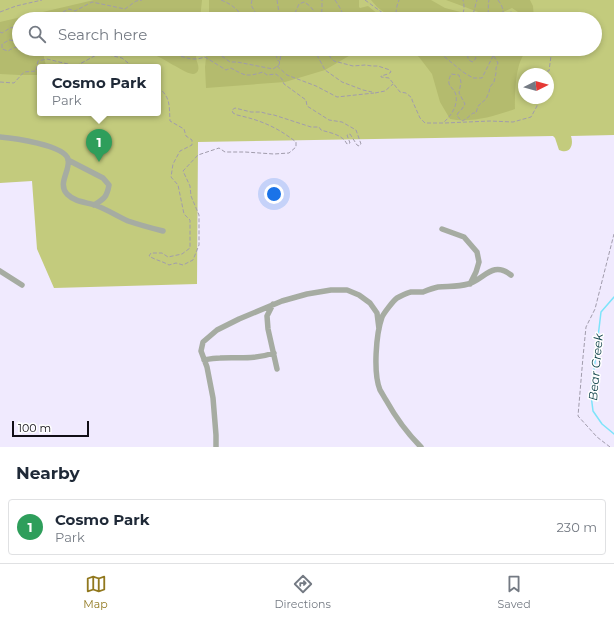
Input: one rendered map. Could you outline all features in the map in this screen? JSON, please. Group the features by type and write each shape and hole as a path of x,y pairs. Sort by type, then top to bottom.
{"lane":[{"path":"0,137 29,140 57,149 67,157 68,160 103,178 109,185 108,194 103,200 94,205"},
{"path":"68,160 63,186 65,192 70,197 78,201 94,205 148,228 164,231"},
{"path":"442,229 464,237 477,252 479,262 470,284"},
{"path":"421,447 407,433 380,389 376,372 379,329 382,315 395,299 409,292 422,292 437,287 470,284 488,272 498,270 505,270 511,276"},
{"path":"0,271 22,285"},
{"path":"216,447 213,398 207,367 201,351 203,342 217,330 273,304 307,294 331,290 347,290 359,295 370,303 377,313 379,329"},
{"path":"273,304 267,316 268,329 277,369"},
{"path":"204,360 220,358 244,359 263,357 274,353"}],"path":[{"path":"0,12 16,6 42,0"},
{"path":"62,12 69,9 75,11 92,2 125,9 136,1 142,0"},
{"path":"221,0 231,4 240,12"},
{"path":"252,0 251,5 256,12"},
{"path":"277,0 279,12"},
{"path":"322,0 322,12"},
{"path":"335,0 342,12"},
{"path":"365,0 382,12"},
{"path":"396,12 399,0"},
{"path":"463,0 464,12"},
{"path":"474,12 477,0"},
{"path":"489,0 489,12"},
{"path":"498,0 502,6 503,12"},
{"path":"295,12 299,4 304,2 309,5 313,12"},
{"path":"0,32 2,33 12,28"},
{"path":"12,40 9,40 2,44 2,49 8,51 12,49"},
{"path":"80,64 94,56"},
{"path":"113,56 122,58 129,64"},
{"path":"161,90 169,101 170,121 184,129 186,136 192,140 192,145 180,151 173,164 171,178 178,185 184,214 190,220 190,248 182,254 168,257 162,253 151,253 149,256 154,260 162,261 169,265 176,263 183,265 193,260 199,245 199,215 191,196 190,186 183,171 198,155 219,148 225,152 274,154 289,152 296,147 296,142 286,134 265,122 233,113 232,110 235,108 250,112 261,112 311,127 319,127 321,130 339,135 345,139 347,144 350,143 347,134 350,134 357,145 360,146 361,144 356,130 342,122 329,120 313,111 307,106 306,100 284,84 282,79 276,74 268,75 263,72 252,75 242,75 231,68 226,70 205,57 196,60 182,56"},
{"path":"222,56 230,62 273,69 279,65 281,56"},
{"path":"276,56 276,58 280,62"},
{"path":"318,56 325,70 342,82 374,93"},
{"path":"330,56 334,61 353,66 378,66 390,70 391,72 381,77 389,78 400,92 406,93 412,98 420,118 425,123 490,121 513,122 531,117 537,104"},
{"path":"444,56 463,72 474,78 482,78 492,56"},
{"path":"467,56 470,61 473,62 476,58 475,56"},
{"path":"444,123 454,111 456,102 456,94 450,86 449,80 451,74 459,75 461,82 459,93 464,104 457,116 462,121 473,113 476,113 478,106 486,99 490,87 494,82 498,63 494,56"},
{"path":"549,68 551,56"},
{"path":"37,64 38,61 47,59 68,64"},
{"path":"0,82 14,83 24,72 36,71 37,66"},
{"path":"277,66 287,75 316,86 337,97 386,91 394,84"},
{"path":"610,447 597,437 578,416 582,357 586,327 595,309 614,234"}],"green space":[{"path":"0,0 614,0 614,135 571,136 571,146 566,151 559,150 553,136 198,142 197,284 54,288 37,249 32,181 0,183"},
{"path":"94,0 202,0 201,12 43,12"},
{"path":"209,0 359,0 360,8 368,6 375,12 209,12"},
{"path":"371,0 431,0 445,8 460,12 384,12"},
{"path":"446,0 530,0 533,6 533,12 518,12 512,8 503,12 478,12"},
{"path":"12,19 12,56 44,56 45,64 37,64 37,75 0,74 0,22"},
{"path":"157,56 196,56 198,70 196,73 191,74"},
{"path":"206,56 349,56 325,70 285,82 206,88"},
{"path":"418,56 523,56 518,68 515,109 491,116 466,120 450,119 440,102 432,74"}],"waterway":[{"name":"Bear Creek","path":"614,297 601,312 591,395 593,411 602,424 614,434"}],"place":[{"name":"Cosmo Park","path":"99,162"}]}
